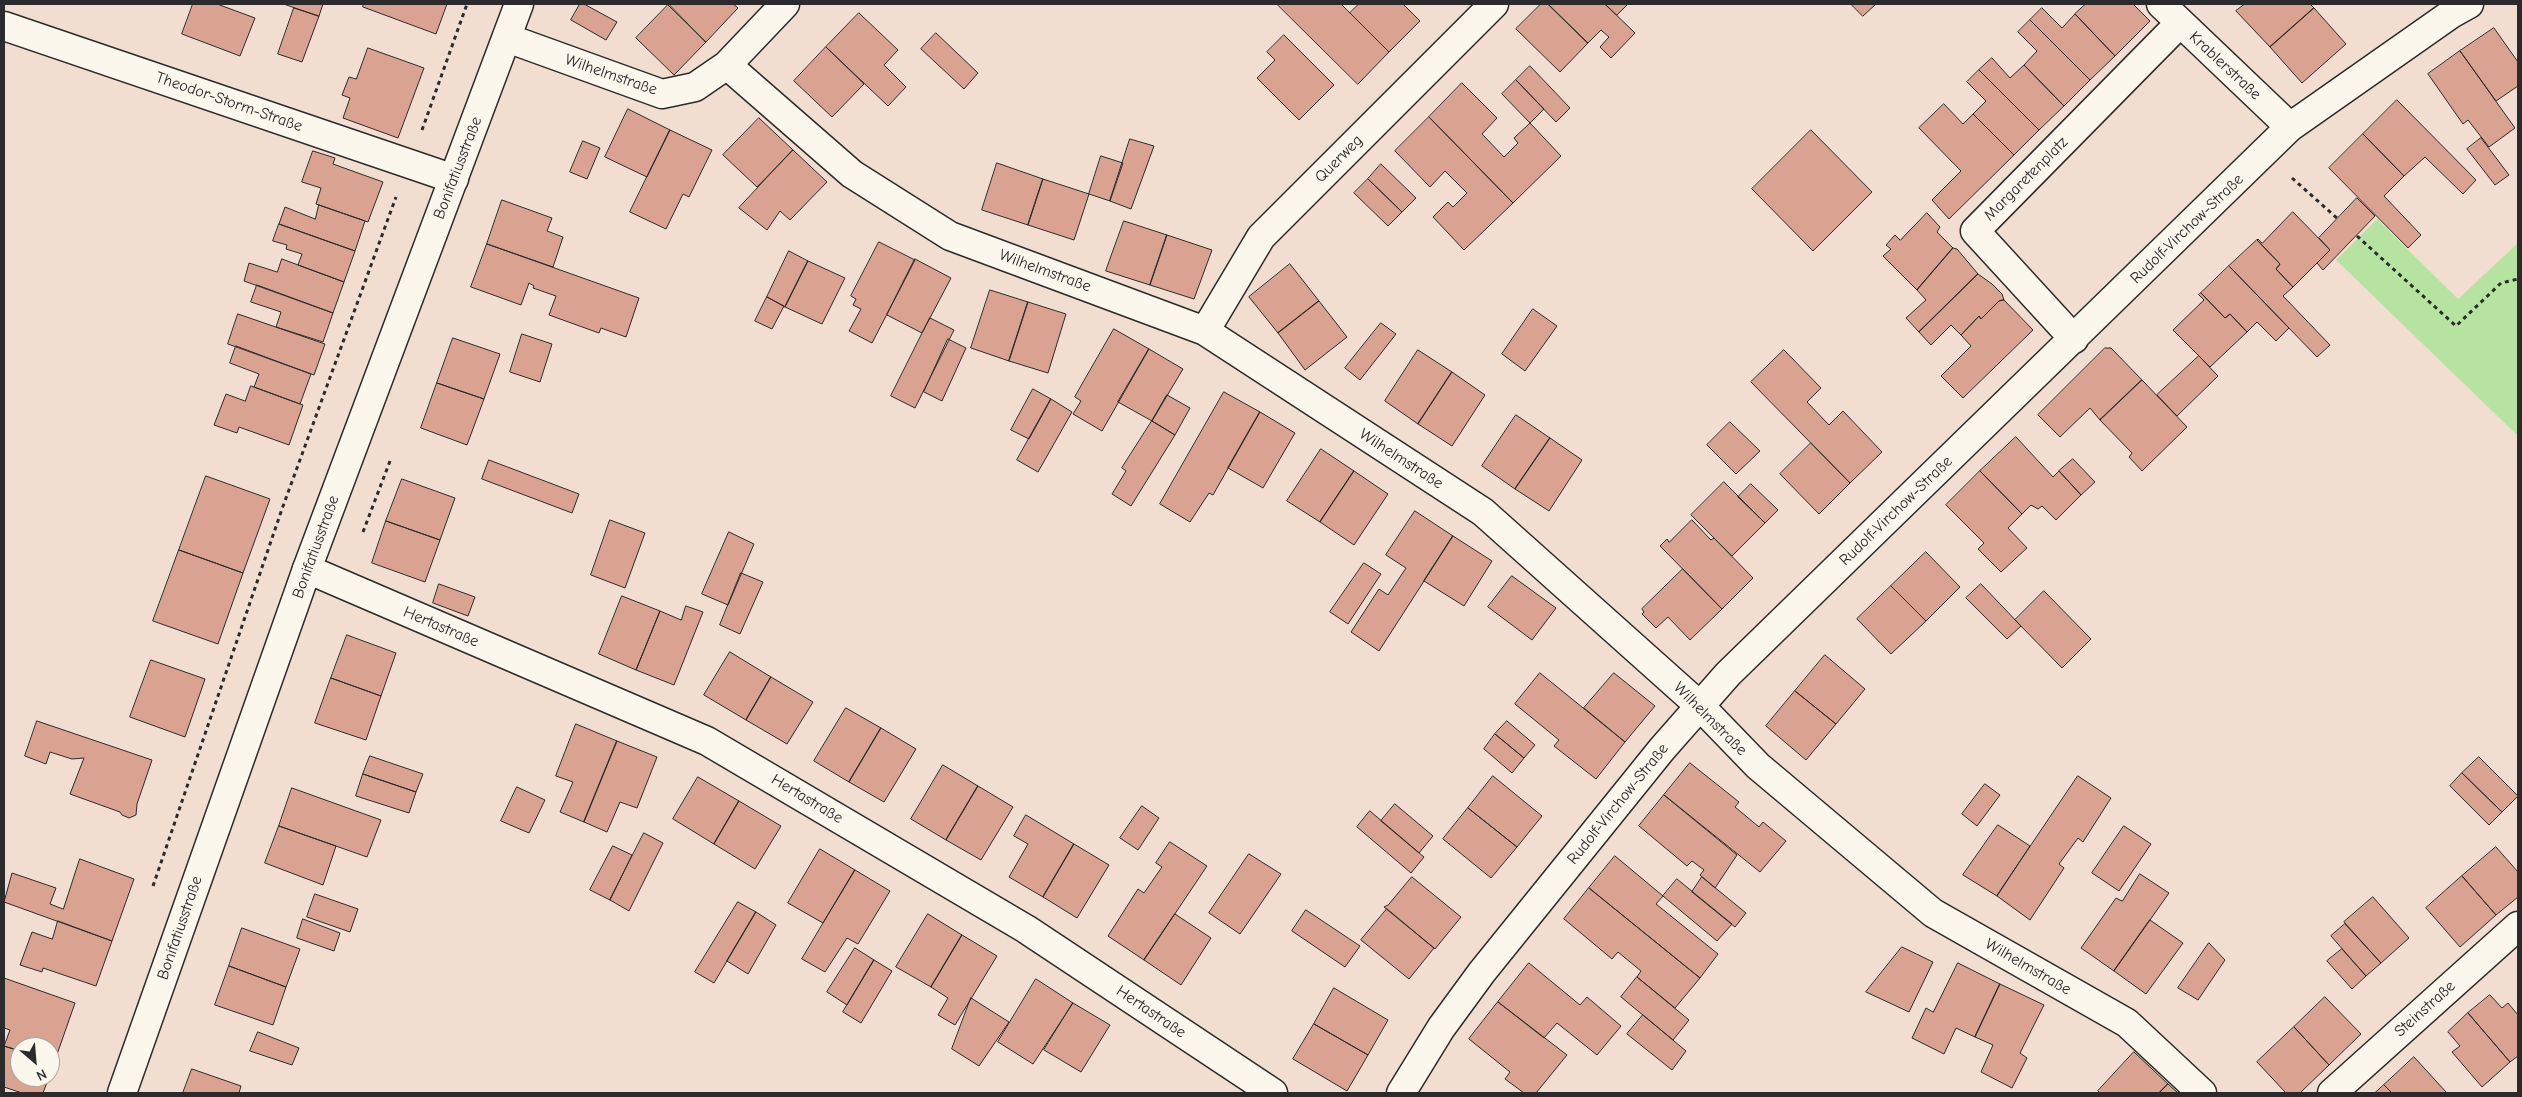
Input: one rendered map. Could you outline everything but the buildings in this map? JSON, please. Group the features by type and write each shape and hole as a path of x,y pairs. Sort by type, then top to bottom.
{"street":[{"name":"Bonifatiusstraße","path":"122,1093 307,569 519,4"},
{"path":"727,65 785,4"},
{"name":"Querweg","path":"1205,331 1262,237 1494,4"},
{"name":"Krablerstraße","path":"2161,4 2290,127"},
{"name":"Rudolf-Virchow-Straße","path":"1401,1093 1441,1028 1482,972 1662,749 1728,674 2290,127 2468,4"},
{"name":"Margaretenplatz","path":"2074,339 1974,231 2180,23"},
{"name":"Theodor-Storm-Straße","path":"4,26 454,179"},
{"name":"Wilhelmstraße","path":"506,38 662,94 695,86 727,65 852,174 950,236 1205,331 1483,512 1700,706 1758,766 1933,913 2127,1023 2202,1093"},
{"name":"Hertastraße","path":"307,569 707,741 1026,929 1273,1093"},
{"name":"Steinstraße","path":"2332,1093 2518,926"}],"path":[{"path":"153,887 282,509 378,243 410,164 467,4"},
{"path":"2264,154 2338,219"},
{"path":"2357,236 2456,326 2501,283 2518,279"}],"green space":[{"path":"2377,219 2458,299 2518,243 2518,436 2336,260"}]}
